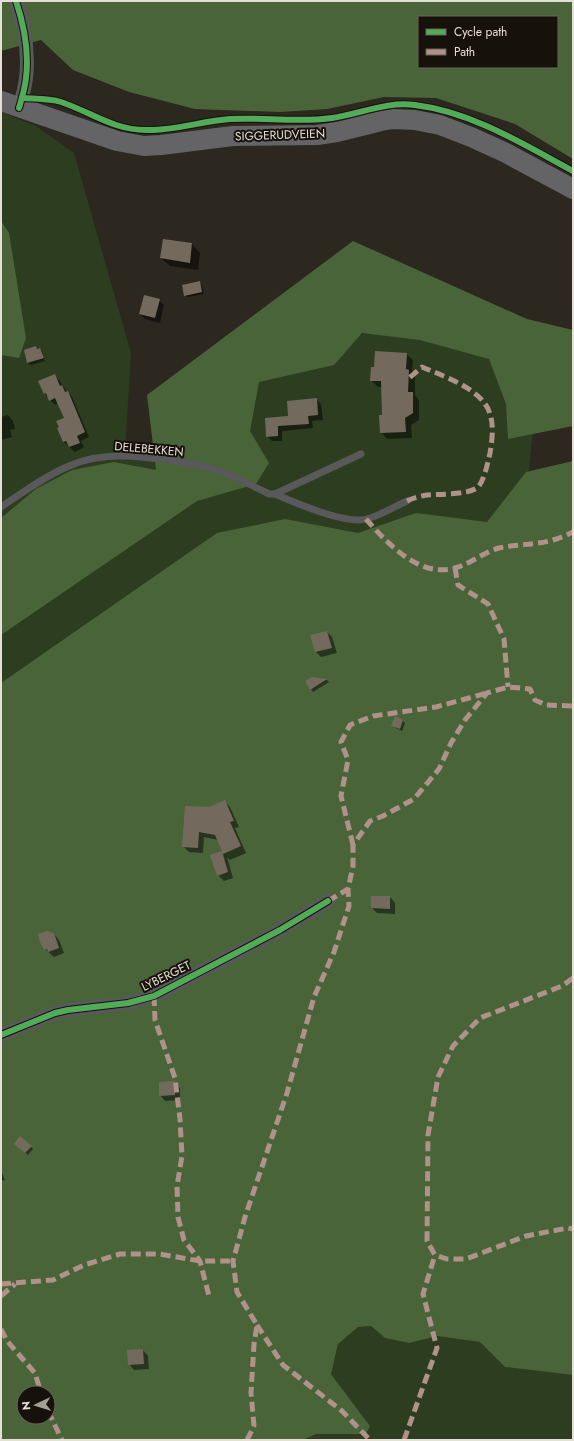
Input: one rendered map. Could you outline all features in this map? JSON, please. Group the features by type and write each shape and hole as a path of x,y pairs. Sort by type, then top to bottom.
{"main road":[{"name":"SIGGERUDVEIEN","path":"1,101 117,142 144,146 233,136 317,135 337,132 381,121 415,120 440,125 471,137 506,153 573,189"}],"street":[{"path":"16,1 20,14 26,50 26,77 19,108"},
{"name":"LYBERGET","path":"1,1035 62,1011 128,1003 154,996 280,930 328,901"}],"lane":[{"path":"275,494 361,454"},
{"name":"DELEBEKKEN","path":"1,507 37,483 69,465 107,456 162,459 206,466 269,494 275,494 336,516 358,521 376,516 407,500"}],"green space":[{"path":"1,1 573,1 573,159 515,124 436,98 384,97 327,109 280,112 195,109 129,92 73,70 41,40 1,51"},
{"path":"1,112 36,126 74,153 131,353 125,452 161,456 275,350 405,326 494,359 536,402 510,650 1,1181"},
{"path":"1,221 9,233 26,338 19,358 1,355"},
{"path":"353,241 527,319 573,330 573,426 508,439 506,404 489,359 420,340 362,333 334,365 259,382 250,431 269,463 256,484 197,501 1,635 1,518 36,489 72,470 114,462 156,470 147,395"},
{"path":"573,461 573,1375 505,1367 480,1342 437,1336 409,1343 385,1338 371,1326 358,1327 338,1344 331,1374 370,1426 366,1434 316,1434 303,1440 1,1440 1,683 217,533 285,519 358,533 416,513 487,522 526,472"},
{"path":"371,1326 385,1338 409,1343 437,1336 480,1342 505,1367 573,1375 573,1440 303,1440 316,1434 366,1434 370,1426 331,1374 338,1344 357,1327"}],"building":[{"path":"163,239 192,243 190,263 160,258"},
{"path":"200,281 202,292 184,296 182,285"},
{"path":"144,295 160,299 155,318 139,314"},
{"path":"36,346 37,349 40,348 44,358 27,363 24,350"},
{"path":"375,351 407,353 406,369 409,370 408,392 413,392 413,413 405,418 406,432 380,433 379,415 382,415 381,381 370,381 371,367 374,367"},
{"path":"55,374 60,386 62,385 65,392 68,391 85,432 77,436 80,443 69,447 66,441 63,442 57,428 59,427 56,421 64,418 55,398 49,401 46,393 44,394 38,381"},
{"path":"317,398 318,415 308,416 309,424 278,426 278,436 266,437 265,418 288,416 287,401"},
{"path":"327,631 332,648 315,652 310,635"},
{"path":"312,677 327,679 310,690 305,681"},
{"path":"395,716 403,720 400,729 391,726"},
{"path":"225,800 234,821 230,822 241,846 223,854 215,835 199,832 198,848 182,847 185,806 209,807"},
{"path":"222,851 228,872 217,876 210,855"},
{"path":"371,896 390,896 390,909 371,908"},
{"path":"47,931 54,933 59,948 48,952 47,949 44,950 41,945 38,934"},
{"path":"175,1081 175,1095 159,1096 159,1082"},
{"path":"20,1136 32,1146 25,1153 14,1144"},
{"path":"143,1349 144,1364 128,1365 127,1350"}],"marked path":[{"path":"407,501 427,495 454,494 474,490 478,487 487,466 492,434 492,423 486,405 479,397 461,384 422,367 408,379"},
{"path":"366,519 384,539 405,557 429,568 442,570 461,566 499,548 547,542 573,532"},
{"path":"455,568 458,585 488,604 504,639 508,687"},
{"path":"328,901 348,889 353,866 353,845 370,821 383,816 414,799 439,769 451,743 465,720 487,693 508,687 530,689 535,700 546,705 573,706"},
{"path":"353,845 341,796 348,760 341,742 350,725 373,716 436,707 487,693"},
{"path":"247,1440 254,1426 251,1393 254,1344 257,1325 237,1292 233,1261 245,1217 287,1093 314,997 334,952 349,906 348,889"},
{"path":"573,978 562,986 480,1018 453,1046 438,1077 428,1135 427,1241 435,1255 447,1259 466,1259 526,1236 568,1228 573,1229"},
{"path":"154,996 155,1020 175,1078 180,1119 182,1156 177,1186 178,1217 184,1240 200,1261 209,1296"},
{"path":"1,1284 53,1280 84,1265 120,1254 159,1254 200,1261 233,1261"},
{"path":"404,1440 437,1348 423,1294 435,1255"},
{"path":"1,1296 15,1284"},
{"path":"257,1325 283,1365 342,1411 370,1440"},
{"path":"1,1329 7,1341 35,1373 39,1385"},
{"path":"55,1425 62,1440"}],"cycle path":[{"path":"16,1 23,29 27,59 26,82 19,108"},
{"path":"22,98 46,99 61,102 113,124 146,130 167,129 230,119 294,120 332,118 384,106 405,104 415,105 457,114 497,130 573,171"},
{"path":"1,1035 55,1013 68,1010 128,1003 154,996 280,930 328,901"}]}
